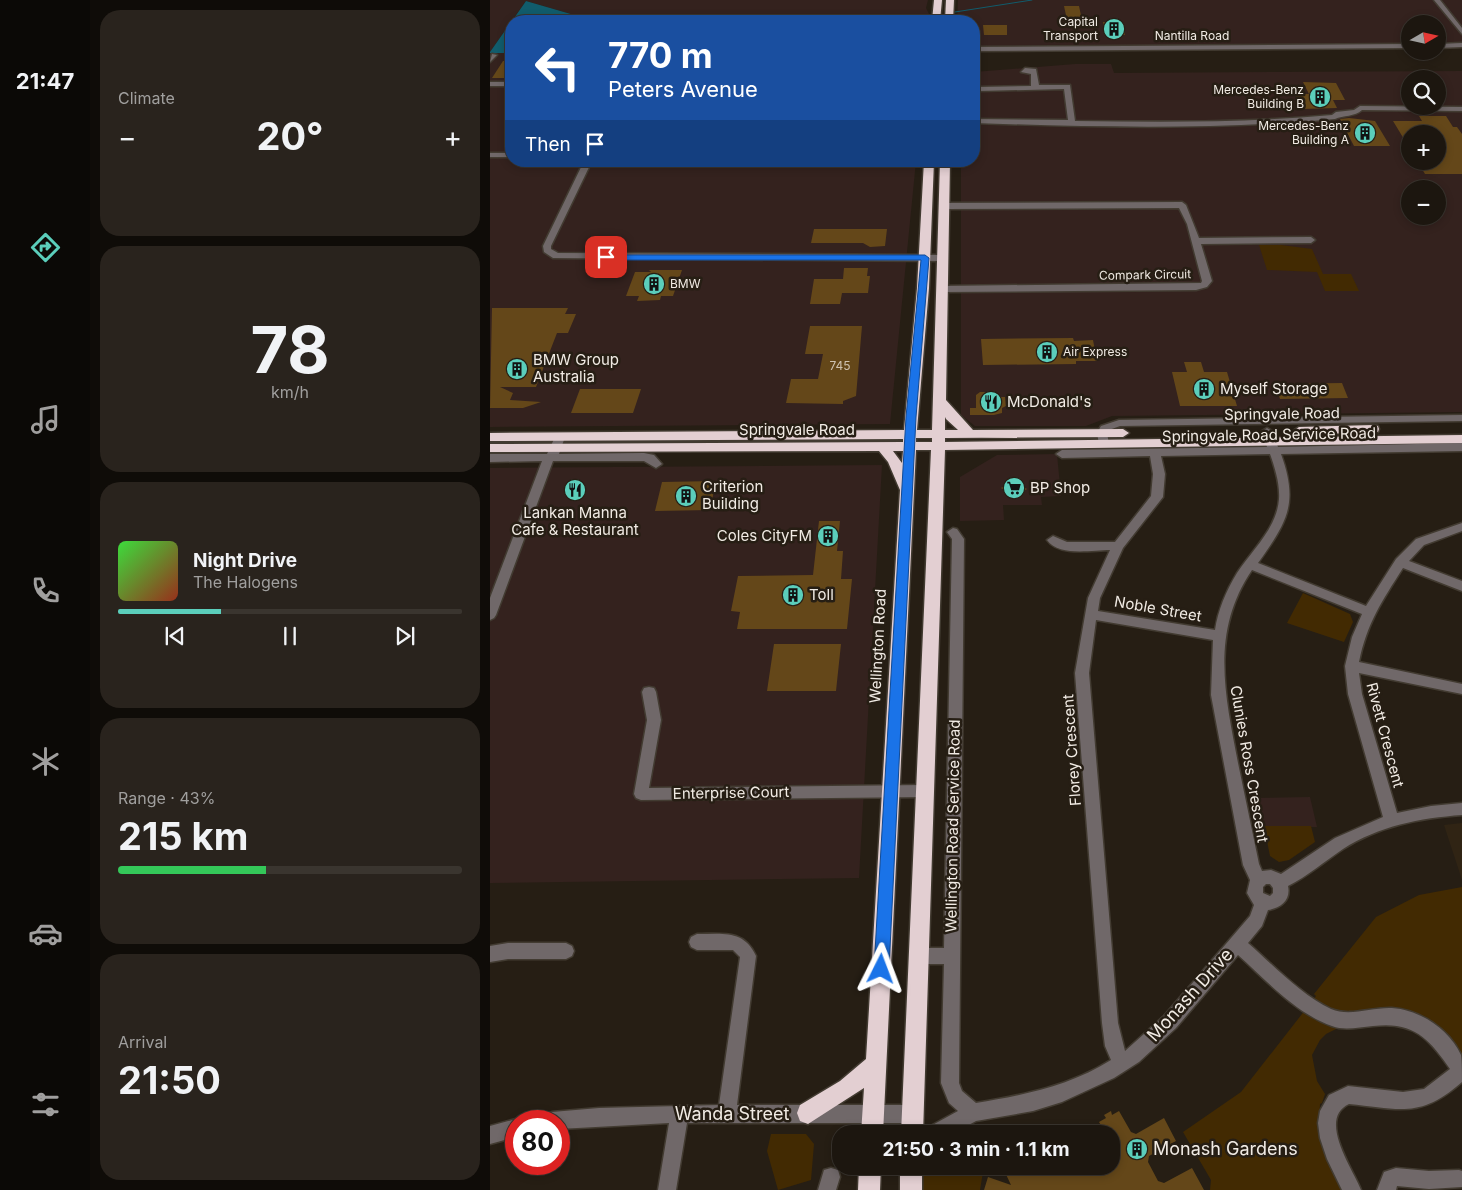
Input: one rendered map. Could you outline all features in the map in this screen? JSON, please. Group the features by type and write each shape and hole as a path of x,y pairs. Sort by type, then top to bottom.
{"highway":[{"path":"937,15 938,0"},
{"path":"949,15 950,0"},
{"name":"Wellington Road","path":"872,1124 892,791 911,417 925,258 929,167"},
{"path":"913,1124 938,462 944,167"},
{"path":"939,400 951,416 969,433"},
{"path":"865,433 911,417"},
{"name":"Springvale Road","path":"1270,440 1462,428"},
{"name":"Springvale Road","path":"490,437 556,447 865,433 910,440 938,440 978,446 1064,449 1103,438"},
{"name":"Springvale Road","path":"938,440 969,433 1103,438 1270,440 1462,438"},
{"name":"Springvale Road","path":"490,448 883,447 910,440"},
{"path":"938,462 978,446"},
{"path":"883,447 894,461 908,492"},
{"path":"808,1113 876,1064"},
{"path":"869,1190 870,1175"},
{"path":"911,1175 911,1190"}],"street":[{"path":"1437,0 1462,32"},
{"name":"Nantilla Road","path":"980,49 1401,46"},
{"path":"1446,46 1462,46"},
{"path":"1034,72 1035,87"},
{"path":"490,84 505,84"},
{"path":"980,89 1062,87 1069,124"},
{"path":"1390,108 1401,107"},
{"path":"980,123 1069,124 1305,120 1335,117 1336,114 1356,112 1360,108 1462,108"},
{"path":"490,155 505,155"},
{"path":"585,167 547,250 550,254 562,257 622,255 942,258"},
{"name":"Compark Circuit","path":"942,290 1196,287 1204,285 1208,281 1185,208 1177,204 944,206"},
{"path":"1196,242 1311,240"},
{"name":"Springvale Road Service Road","path":"1103,438 1105,428 1120,423 1462,418"},
{"name":"Springvale Road Service Road","path":"1064,449 1077,453 1155,452 1270,440 1462,447"},
{"name":"Clunies Ross Crescent","path":"1258,880 1251,865 1218,695 1219,636 1237,584 1251,565 1283,508 1282,479 1270,440"},
{"path":"490,615 556,447"},
{"name":"Springvale Road","path":"490,458 556,447 644,457 655,461 656,464"},
{"name":"Florey Crescent","path":"1122,1063 1114,1046 1110,1023 1082,673 1094,598 1118,546 1157,497 1159,474 1155,452"},
{"name":"Rivett Crescent","path":"1392,821 1355,694 1352,666 1358,637 1369,612 1400,562 1420,542 1462,527"},
{"name":"Wellington Road Service Road","path":"953,532 958,539 958,570 951,956 951,1088 960,1102 974,1112"},
{"path":"1052,540 1065,546 1118,546"},
{"path":"1400,562 1462,586"},
{"path":"1251,565 1369,612"},
{"name":"Noble Street","path":"1092,615 1219,636"},
{"path":"1352,666 1462,690"},
{"name":"Enterprise Court","path":"649,692 654,720 642,794 925,791"},
{"path":"1278,883 1299,872 1341,842 1365,830 1392,821 1432,812 1462,809"},
{"path":"1269,877 1278,883 1282,892 1279,899 1272,902 1264,901 1254,890 1258,880 1269,877"},
{"name":"Monash Drive","path":"950,1125 974,1112 1051,1097 1084,1083 1122,1063 1156,1036 1237,944 1256,921 1264,901"},
{"path":"697,942 735,942 745,948 748,956 727,1114"},
{"path":"1237,944 1320,1013 1346,1020 1391,1016 1405,1018 1417,1023 1442,1042 1462,1072 1434,1093 1423,1098 1410,1100 1348,1095 1338,1097 1332,1102 1328,1112 1331,1148 1339,1169 1352,1190"},
{"path":"490,954 566,951"},
{"path":"919,956 951,956"},
{"name":"Wanda Street","path":"570,1120 680,1114 808,1113 872,1124 913,1124"},
{"path":"667,1190 680,1114"},
{"path":"490,1135 505,1131"},
{"path":"1386,1190 1391,1179 1396,1177 1429,1180 1459,1179"}],"shaded area":[{"path":"490,0 928,0 926,8 930,15 574,15 526,1 516,15 505,15 505,31 490,52"},
{"path":"958,0 1462,0 1462,43 1446,43 1446,15 1401,15 1401,44 980,46 980,15 957,15"},
{"path":"490,53 505,53 505,167 915,167 890,424 490,427"},
{"path":"1075,64 1111,64 1114,73 1401,71 1401,115 1446,115 1446,71 1462,71 1462,412 1112,416 1086,426 975,426 961,415 961,167 980,167 980,72"},
{"path":"1259,245 1281,245 1312,249 1323,274 1351,274 1359,291 1325,291 1317,272 1267,270"},
{"path":"1057,454 1061,496 1041,497 1042,505 1003,505 1004,520 960,521 960,477 997,455"},
{"path":"882,465 859,878 490,883 490,468"},
{"path":"1303,593 1350,614 1353,622 1344,642 1287,623"},
{"path":"1310,797 1317,827 1256,827 1250,798"},
{"path":"1462,823 1462,880 1444,825"},
{"path":"1264,826 1311,826 1315,842 1289,860 1279,862 1270,856"},
{"path":"1462,887 1462,1061 1455,1049 1429,1023 1342,1026 1326,1034 1320,1040 1312,1055 1317,1081 1325,1094 1320,1104 1320,1127 1324,1148 1343,1190 1210,1190 1211,1180 1183,1132 1241,1092 1316,996 1314,994 1376,917 1419,895"},
{"path":"771,1134 806,1134 814,1144 811,1180 778,1190 767,1151"},
{"path":"924,1175 982,1175 980,1190 923,1190"}],"water":[{"path":"526,1 574,15 516,15"},
{"path":"505,31 505,53 490,52"}],"building":[{"path":"1064,6 1079,6 1082,20 1067,20"},
{"name":"Capital Transport","path":"1103,22 1122,22 1125,35 1106,35"},
{"path":"983,25 1007,25 1007,35 984,35"},
{"path":"503,61 505,61 504,78 492,78"},
{"name":"Mercedes-Benz Building B","path":"1303,82 1336,83 1345,100 1333,100 1337,108 1302,109 1295,94 1309,94"},
{"path":"1419,116 1446,116 1453,127 1457,127 1462,134 1462,174 1425,174 1423,170 1446,170 1446,125 1401,125 1401,134 1393,121 1422,121"},
{"name":"Mercedes-Benz Building A","path":"1349,118 1375,121 1390,146 1354,146 1340,119"},
{"path":"814,229 887,229 885,246 870,247 863,243 811,243"},
{"path":"844,268 868,268 867,276 870,276 868,293 842,293 840,304 810,304 814,279 843,279"},
{"name":"BMW","path":"649,270 682,270 673,296 661,296 660,300 637,301 639,296 626,296 635,272 651,272"},
{"name":"BMW Group Australia","path":"492,308 568,308 565,314 576,314 568,333 557,333 536,387 500,387 513,393 510,400 541,402 523,408 490,408"},
{"path":"810,326 862,326 856,396 843,401 843,404 786,403 791,379 818,379 823,354 805,354"},
{"name":"Air Express","path":"1073,338 1074,341 1093,340 1097,361 1076,361 1076,364 983,365 981,339"},
{"name":"Myself Storage","path":"1184,362 1201,362 1204,372 1227,372 1237,406 1180,406 1172,372 1187,372"},
{"path":"1342,383 1348,398 1280,399 1275,384"},
{"path":"580,389 641,389 633,413 571,413"},
{"name":"McDonald's","path":"980,392 990,392 993,397 1005,397 1006,406 1002,408 1002,413 970,415 970,408 976,408 976,395"},
{"name":"BP Shop","path":"1013,480 1027,489 1015,497 1001,488"},
{"name":"Criterion Building","path":"716,481 710,510 655,511 662,482"},
{"name":"Toll","path":"819,521 840,521 837,551 843,551 841,579 852,579 847,629 737,629 740,612 731,611 738,576 813,575"},
{"name":"Toll","path":"774,644 841,644 836,691 767,691"},
{"name":"Monash Gardens","path":"1111,1111 1112,1115 1119,1111 1131,1132 1136,1134 1164,1118 1176,1141 1149,1156 1148,1162 1158,1181 1164,1183 1192,1168 1204,1190 984,1190 988,1177 1011,1185 1006,1175 1120,1175 1120,1125 1101,1125 1099,1122 1106,1118 1104,1115"}],"waterway":[{"path":"955,12 1032,0"}],"place":[{"name":"Capital Transport","path":"1114,29"},
{"name":"Mercedes-Benz Building B","path":"1320,97"},
{"name":"Mercedes-Benz Building A","path":"1365,133"},
{"name":"BMW","path":"654,284"},
{"name":"Air Express","path":"1047,352"},
{"name":"BMW Group Australia","path":"517,369"},
{"name":"Myself Storage","path":"1204,389"},
{"name":"McDonald's","path":"991,402"},
{"name":"BP Shop","path":"1014,488"},
{"name":"Lankan Manna Cafe & Restaurant","path":"575,490"},
{"name":"Criterion Building","path":"686,496"},
{"name":"Coles CityFM","path":"828,536"},
{"name":"Toll","path":"793,595"},
{"name":"Monash Gardens","path":"1137,1149"}],"route":[{"path":"606,257 925,258 911,417 881,969"}]}
